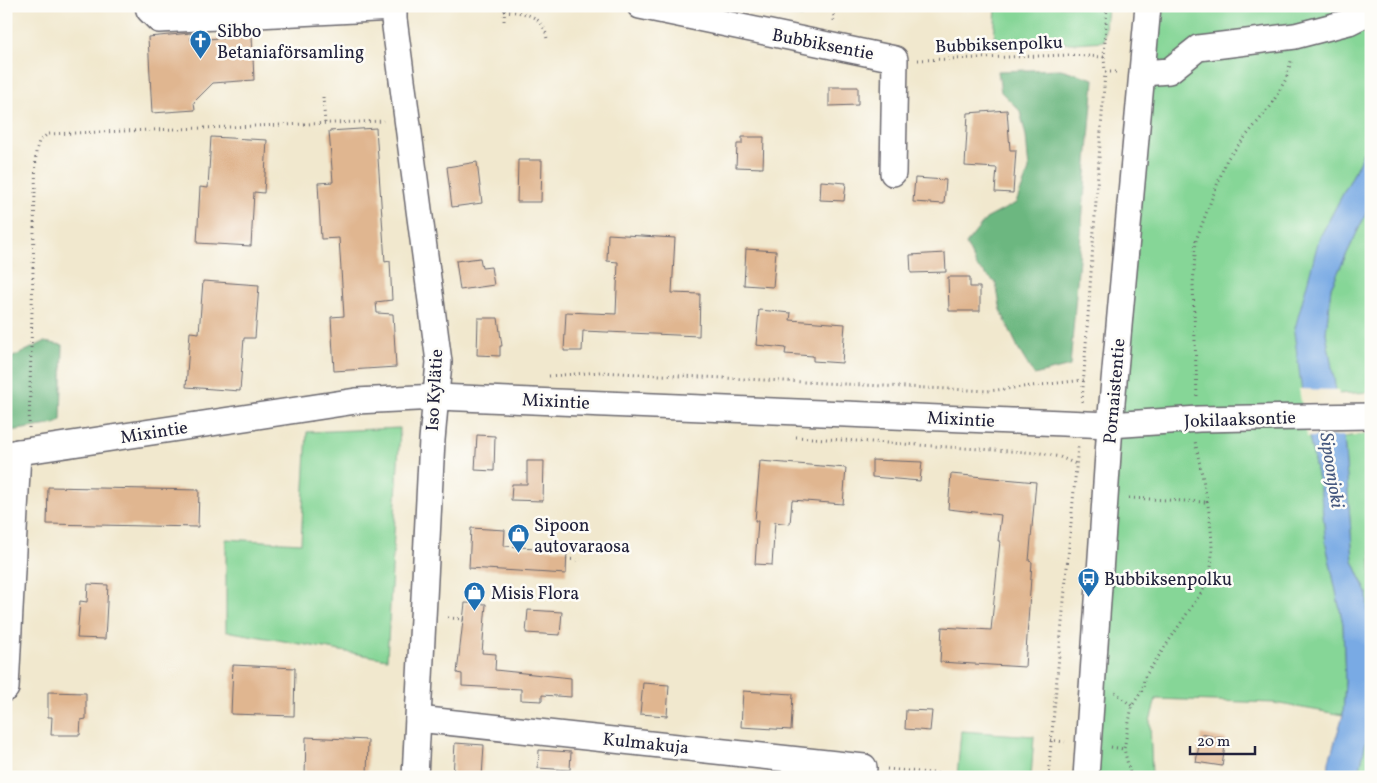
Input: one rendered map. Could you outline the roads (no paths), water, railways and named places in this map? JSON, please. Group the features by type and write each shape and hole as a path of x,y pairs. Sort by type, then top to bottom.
{"street":[{"path":"148,6 159,20 394,7"},
{"name":"Bubbiksentie","path":"640,6 895,60 894,173"},
{"name":"Pornaistentie","path":"1086,777 1110,425 1148,6"},
{"name":"Iso Kylätie","path":"394,7 439,362 432,440 415,777"},
{"path":"1143,74 1170,72 1198,48 1295,36 1349,22 1371,11"},
{"name":"Mixintie","path":"12,453 262,426 356,401 437,397 1110,425"},
{"name":"Jokilaaksontie","path":"1110,425 1198,419 1371,416"},
{"path":"6,688 12,453"},
{"name":"Kulmakuja","path":"418,718 864,766 863,777"}],"water":[{"name":"Sipoonjoki","path":"1371,135 1371,203 1331,287 1326,333 1344,437 1353,561 1367,593 1371,719 1358,777 1328,777 1329,761 1343,715 1345,682 1343,624 1326,544 1321,494 1306,422 1294,332 1319,239 1353,175"}],"place":[{"name":"Sibbo Betaniaförsamling","path":"201,60"},
{"name":"Sipoon autovaraosa","path":"518,554"},
{"name":"Bubbiksenpolku","path":"1088,598"},
{"name":"Misis Flora","path":"475,612"}]}
